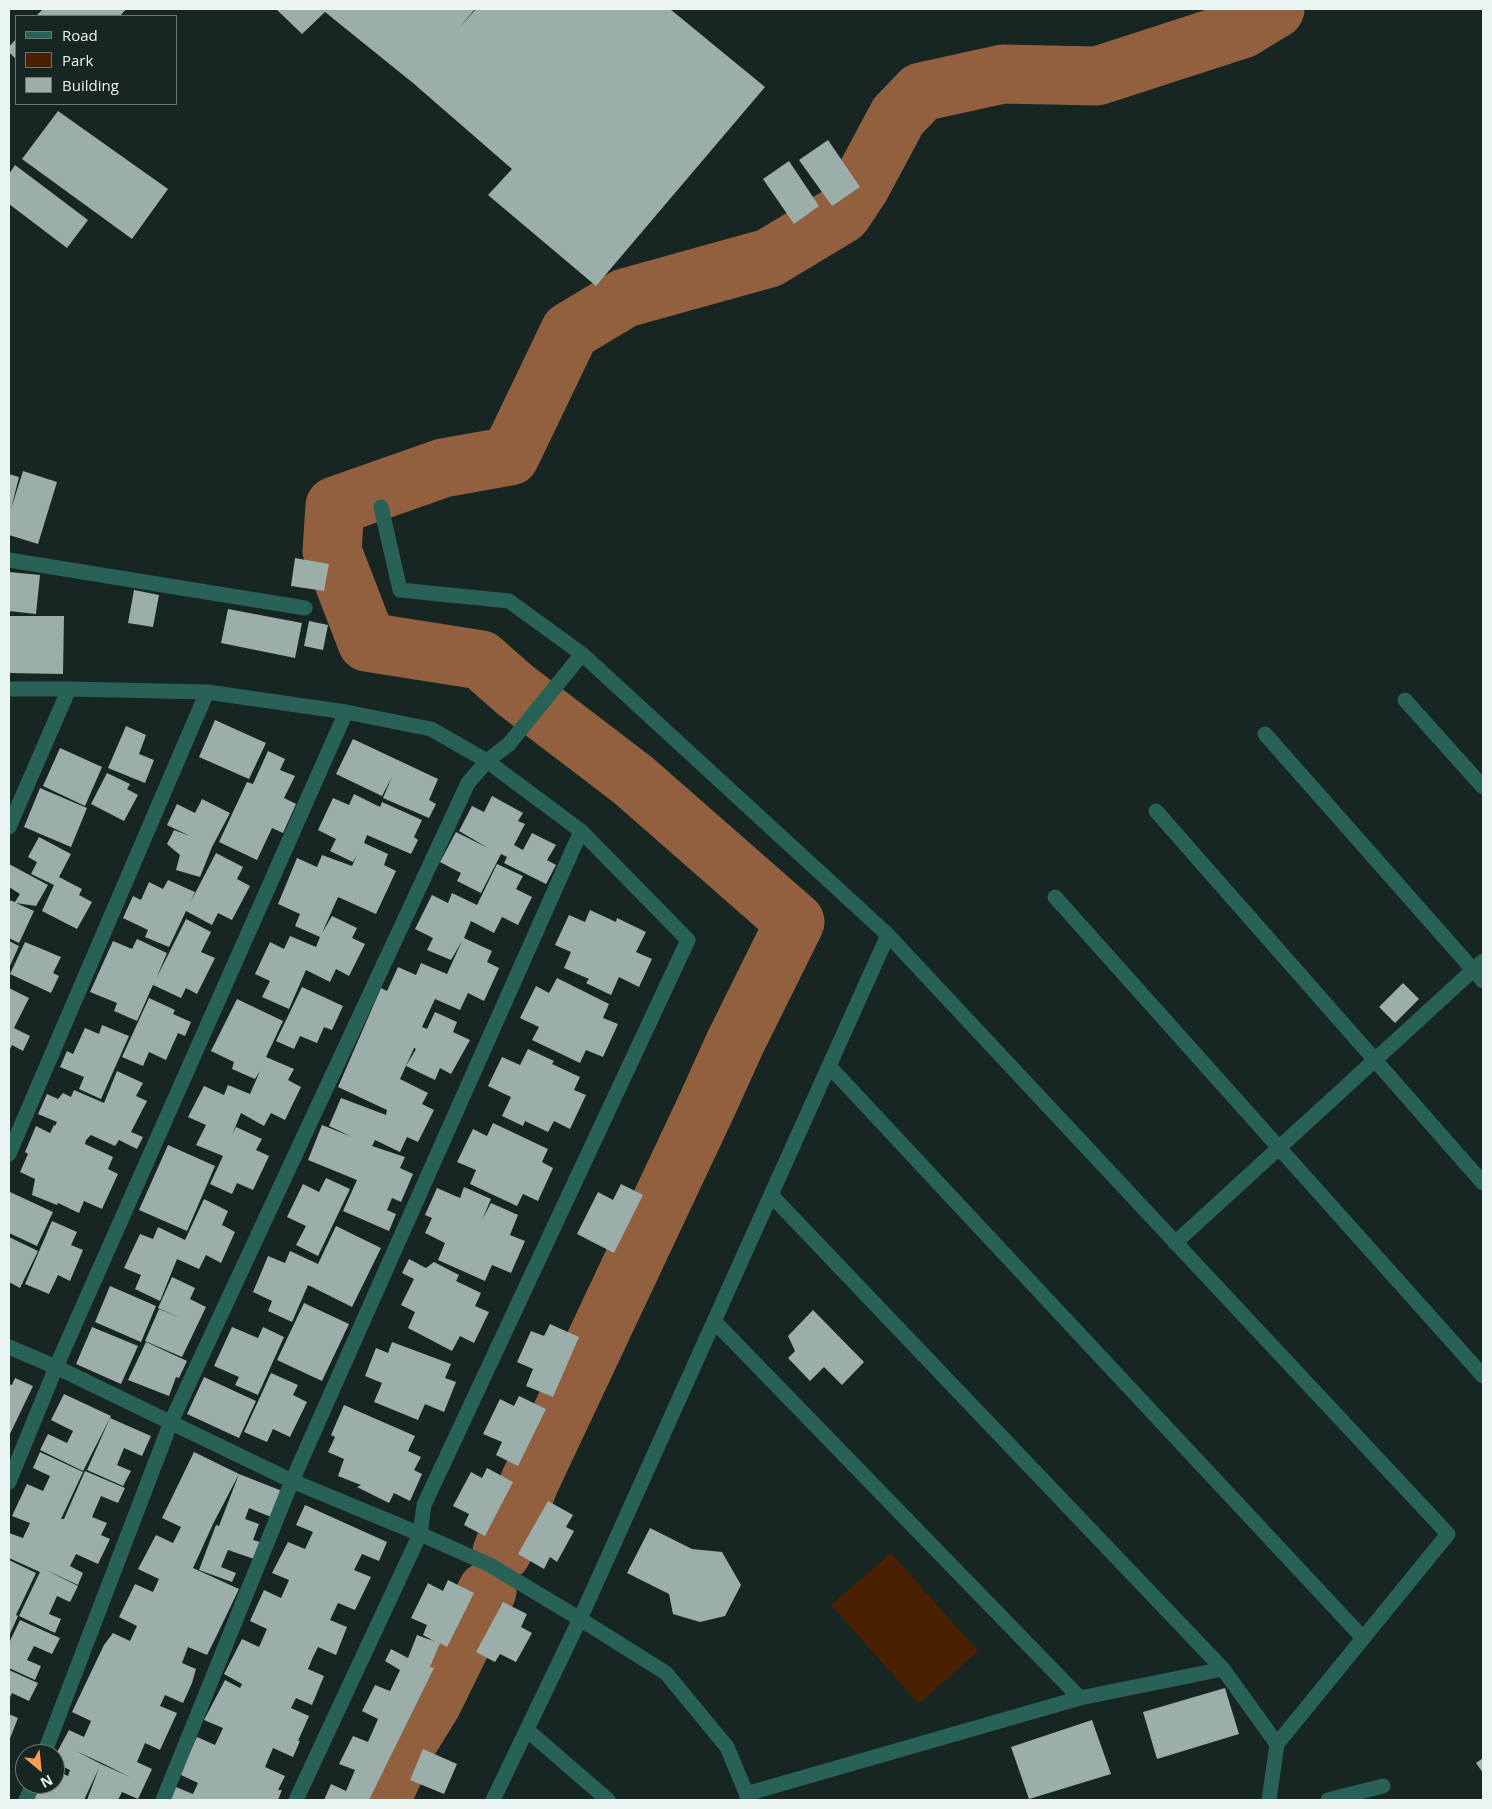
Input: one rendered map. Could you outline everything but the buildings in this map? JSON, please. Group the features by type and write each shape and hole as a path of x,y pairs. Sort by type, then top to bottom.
{"street":[{"path":"381,507 400,590 509,601 582,654 888,935 1448,1534 1277,1744 1269,1800"},
{"path":"9,560 305,608"},
{"path":"48,1744 171,1422 468,783 487,761 509,744 582,654"},
{"path":"9,689 69,688 207,692 346,712 431,729 487,761 581,831 688,940 424,1505 420,1534 296,1800"},
{"path":"9,827 69,688"},
{"path":"9,1154 207,692"},
{"path":"1405,700 1483,787"},
{"path":"9,1482 56,1367 346,712"},
{"path":"1175,1243 1376,1059 1480,970 1265,734"},
{"path":"1156,811 1483,1182"},
{"path":"164,1800 292,1481 581,831"},
{"path":"1055,898 1278,1148 1480,1365"},
{"path":"493,1800 580,1619 888,935"},
{"path":"829,1066 1362,1638"},
{"path":"771,1195 1222,1669 1277,1744"},
{"path":"714,1321 1080,1698"},
{"path":"9,1347 56,1367 292,1481 490,1565 580,1619 666,1673 727,1747 748,1797 1080,1698 1222,1669"},
{"path":"527,1730 608,1800"},
{"path":"1328,1800 1383,1786"}],"green space":[{"path":"891,1553 978,1651 919,1704 831,1605"}],"waterway":[{"path":"502,1552 530,1481 735,1043 795,922 633,780 515,690 481,660 367,642 332,551 335,506 443,468 510,456 570,331 625,298 769,258 842,214 860,187 898,116 921,92 1003,74 1097,76 1242,29 1275,9"},
{"path":"381,1800 406,1745 432,1703 487,1591"}]}
